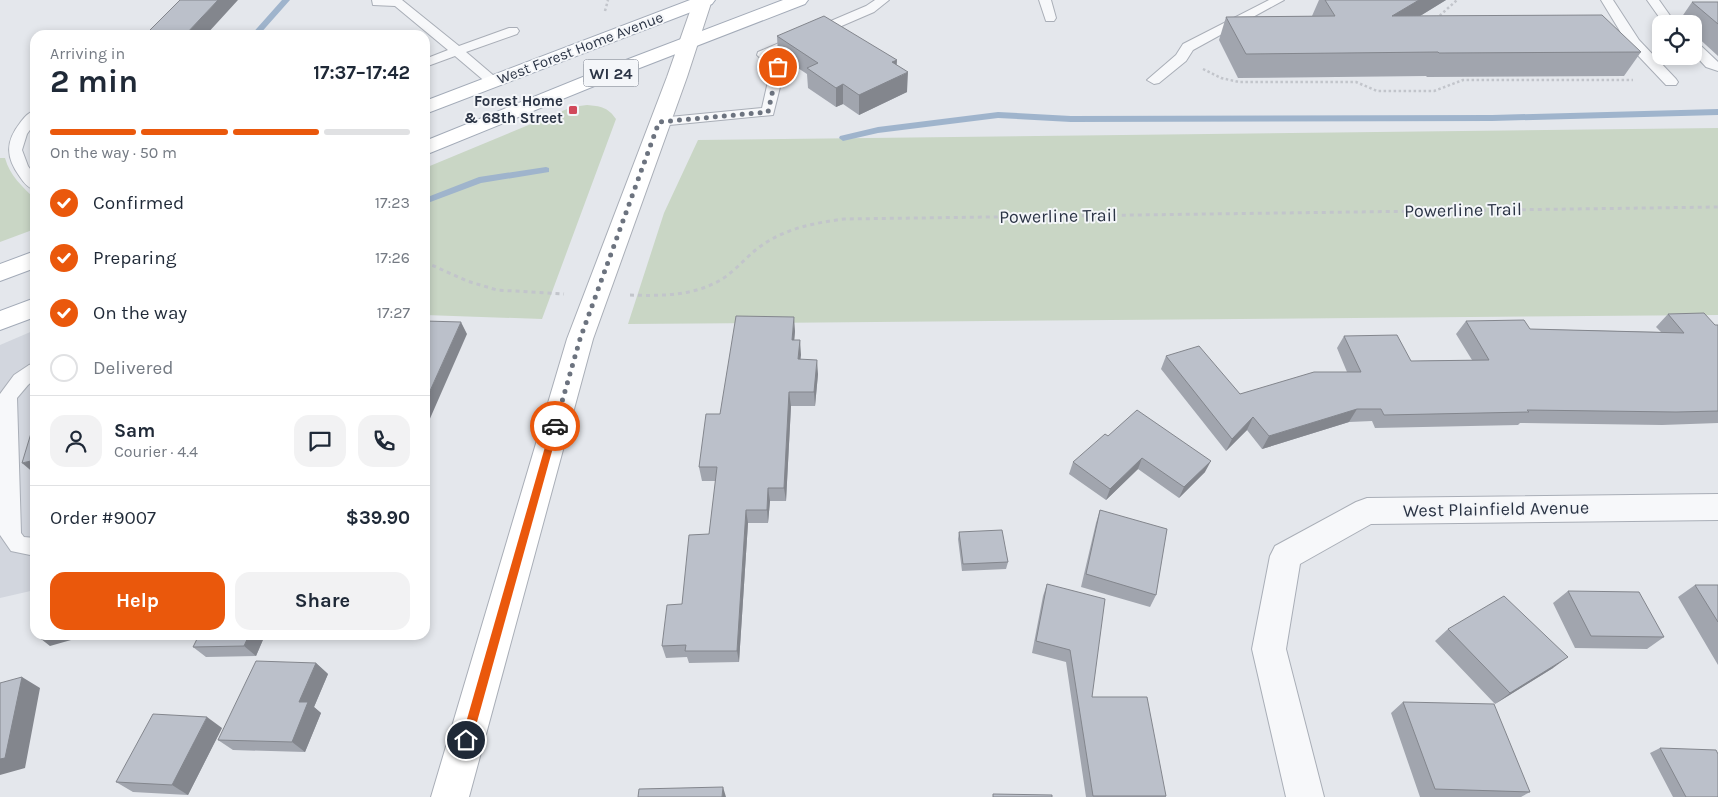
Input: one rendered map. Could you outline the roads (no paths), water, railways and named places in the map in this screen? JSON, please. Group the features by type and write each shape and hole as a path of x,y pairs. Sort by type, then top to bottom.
{"street":[{"name":"West Forest Home Avenue","path":"430,106 704,0"},
{"path":"450,797 580,339 704,0"},
{"name":"West Forest Home Avenue","path":"430,147 612,72 689,44 798,0"},
{"path":"0,273 30,261"},
{"path":"0,321 30,309"},
{"name":"West Plainfield Avenue","path":"1305,797 1269,649 1286,556 1366,511 1718,507"}],"lane":[{"path":"378,0 376,2 398,4 493,82"},
{"path":"659,122 768,112 778,67 763,55 870,9 883,0"},
{"path":"1045,0 1050,18"},
{"path":"1154,80 1181,58 1188,47 1278,0"},
{"path":"1606,0 1634,43 1670,81"},
{"path":"1653,0 1664,15"},
{"path":"430,60 513,31"},
{"path":"1702,55 1711,64 1718,66"},
{"path":"30,121 16,139 15,156 20,168 30,179"},
{"path":"18,547 11,535 8,397 21,380 30,374"}],"waterway":[{"path":"259,30 286,0"},
{"path":"843,138 878,130 998,115 1071,119 1492,118 1718,112"},
{"path":"430,199 479,180 546,170"}],"place":[{"name":"Forest Home & 68th Street","path":"573,110"}]}
